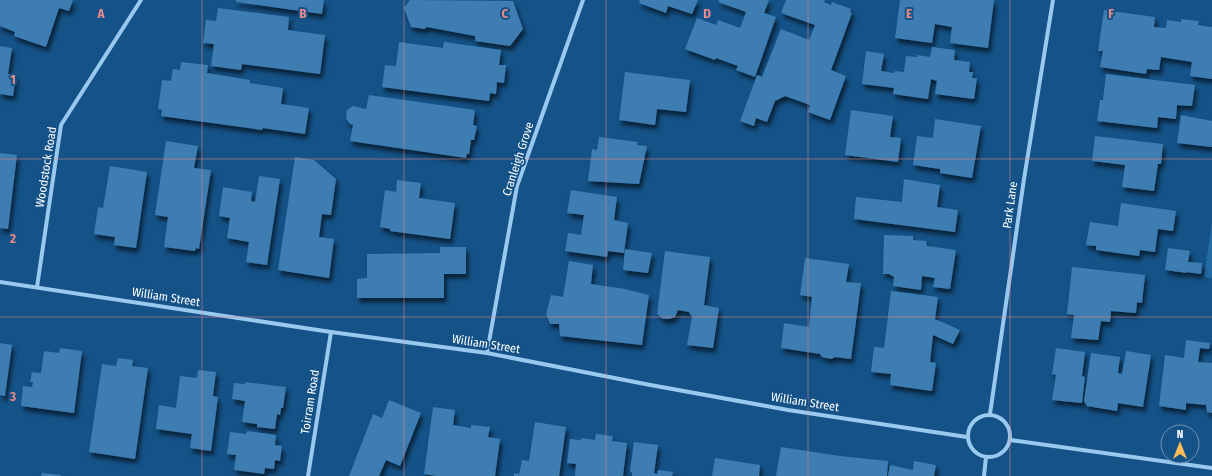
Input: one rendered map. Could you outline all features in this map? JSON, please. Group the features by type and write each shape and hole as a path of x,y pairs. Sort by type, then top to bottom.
{"street":[{"name":"Woodstock Road","path":"37,287 62,125 141,0"},
{"name":"Cranleigh Grove","path":"487,353 517,186 584,0"},
{"name":"Park Lane","path":"990,414 1023,186 1053,0"},
{"name":"William Street","path":"0,282 331,332 487,353 638,383 788,410 967,437"},
{"name":"Toirram Road","path":"308,476 331,332"},
{"path":"990,414 1004,420 1010,433 1010,440 1003,452 996,456 986,457 973,451 967,437 970,425 975,419 990,414"},
{"path":"1010,440 1212,468"},
{"path":"984,476 986,457"}],"shaded area":[{"path":"1212,222 1212,278 1204,277"}],"building":[{"path":"0,0 73,0 69,11 59,8 46,47 14,36 15,32 0,26"},
{"path":"236,0 324,0 322,14 236,2"},
{"path":"410,0 513,1 523,29 510,46 475,41 475,36 427,27 424,29 411,27 404,8"},
{"path":"640,0 698,0 692,14 668,6 666,13 639,3"},
{"path":"719,0 769,0 764,13 776,17 755,77 736,70 738,66 716,58 715,60 685,49 697,18 716,25 718,20 740,28 746,12 718,2"},
{"path":"786,0 825,0 824,2 831,5 832,2 851,9 850,12 852,13 831,70 846,76 830,120 808,112 810,105 785,96 775,101 767,122 756,118 754,126 740,121 757,75 762,77 781,29 809,40 815,25 781,13"},
{"path":"900,0 994,0 988,48 950,43 952,27 935,24 932,43 895,38"},
{"path":"218,8 289,17 288,30 325,35 320,74 242,64 241,70 211,66 214,44 203,43 206,20 216,21"},
{"path":"1104,10 1155,17 1154,27 1166,28 1167,20 1181,22 1181,19 1199,21 1198,25 1212,27 1212,79 1190,76 1192,62 1161,57 1159,70 1147,69 1146,74 1100,67 1103,51 1098,51"},
{"path":"399,42 443,48 444,42 501,50 499,65 506,65 504,83 497,82 496,94 490,93 489,101 382,87 385,65 396,66"},
{"path":"0,46 12,48 8,74 16,75 13,96 0,94"},
{"path":"932,47 955,50 954,60 970,62 969,72 973,72 972,78 977,78 974,99 935,94 937,81 931,79 928,99 893,94 894,88 862,84 866,51 884,54 881,71 894,73 895,71 904,72 906,56 917,57 917,55 930,57"},
{"path":"181,62 208,65 207,73 250,80 250,83 283,88 281,104 309,108 305,134 263,128 262,130 161,116 162,110 158,109 162,80 171,81 173,69 180,70"},
{"path":"625,72 690,80 686,112 657,109 655,125 619,120"},
{"path":"1106,74 1195,85 1192,106 1177,105 1176,119 1158,117 1157,128 1097,121 1100,100 1103,100"},
{"path":"369,95 475,110 473,125 477,126 474,140 471,140 469,154 467,154 466,158 350,141 353,125 346,119 347,110 353,106 366,109"},
{"path":"851,110 893,116 890,137 901,138 898,162 845,155"},
{"path":"1181,115 1212,121 1212,147 1177,143"},
{"path":"935,119 981,126 972,178 940,173 940,169 913,165 917,136 933,138"},
{"path":"1095,136 1163,144 1161,164 1158,164 1154,191 1122,187 1125,165 1092,161"},
{"path":"599,137 638,142 637,145 647,146 639,184 588,181 592,149 597,150"},
{"path":"166,141 198,146 194,168 211,170 199,249 196,248 195,251 164,247 168,217 155,215"},
{"path":"0,153 17,155 8,229 0,228"},
{"path":"295,157 314,160 336,179 331,215 322,214 319,237 334,239 329,278 278,270"},
{"path":"110,166 147,172 136,248 114,245 115,237 94,234 98,207 103,208"},
{"path":"259,176 280,179 267,265 246,262 249,242 227,238 230,218 219,216 223,187 252,192 251,201 255,202"},
{"path":"904,179 940,185 937,207 958,210 955,232 854,219 856,197 902,202"},
{"path":"397,180 421,183 419,198 455,203 450,239 390,231 390,229 380,227 385,190 396,192"},
{"path":"571,190 617,197 614,220 628,223 624,253 608,251 607,257 565,251 568,233 581,235 584,215 567,213"},
{"path":"1121,203 1176,211 1173,231 1158,229 1155,252 1140,250 1139,256 1096,250 1096,246 1086,245 1090,222 1118,226"},
{"path":"884,235 913,236 913,240 926,241 927,246 956,250 950,289 933,287 935,278 922,276 921,290 893,286 894,277 889,274 883,274"},
{"path":"440,247 466,247 466,274 444,274 444,298 357,298 357,279 367,278 367,254 440,253"},
{"path":"1168,248 1190,251 1188,262 1202,263 1201,274 1165,270"},
{"path":"625,249 652,253 648,273 623,270"},
{"path":"665,251 710,257 704,305 719,308 713,348 687,345 692,317 689,312 678,310 675,317 669,319 663,319 657,314"},
{"path":"805,258 849,264 846,282 861,283 851,359 835,357 831,359 822,357 820,354 781,348 784,323 809,327 812,297 800,295"},
{"path":"569,261 593,265 591,284 625,289 649,295 642,345 560,336 559,324 550,324 546,314 551,295 563,297"},
{"path":"1072,267 1145,275 1142,303 1137,302 1136,313 1111,311 1110,322 1101,321 1098,340 1071,338 1074,315 1067,314"},
{"path":"891,291 938,297 935,319 960,330 953,344 933,335 930,362 936,363 932,391 890,385 891,374 871,372 874,347 884,348"},
{"path":"1186,340 1210,343 1209,349 1200,348 1198,362 1212,363 1212,413 1207,412 1206,405 1186,403 1186,410 1159,406 1165,355 1184,358"},
{"path":"0,343 12,345 5,396 0,395"},
{"path":"60,348 82,351 74,413 21,406 23,386 32,387 33,382 30,382 32,372 41,373 44,351 59,353"},
{"path":"1056,348 1085,352 1082,376 1085,377 1082,403 1052,400 1056,375 1052,374"},
{"path":"1126,351 1151,355 1143,407 1118,403 1117,411 1087,406 1084,401 1091,353 1120,357 1118,373 1122,374"},
{"path":"118,358 133,360 132,366 148,368 135,459 89,452 102,364 116,366"},
{"path":"198,370 216,372 213,396 218,397 211,451 190,448 192,434 156,429 159,405 176,408 180,376 197,378"},
{"path":"245,382 286,387 283,408 281,408 280,415 277,414 275,429 257,427 257,424 242,422 245,401 232,399 234,383 245,384"},
{"path":"389,400 421,413 400,466 386,460 379,476 349,476 373,414 382,418"},
{"path":"433,407 455,410 453,425 471,428 471,425 490,427 488,437 500,439 495,476 436,476 424,474"},
{"path":"535,422 566,427 559,476 514,476 514,473 519,474 522,460 529,461"},
{"path":"247,431 276,435 275,445 282,446 280,461 275,460 274,469 265,468 264,474 234,470 236,455 227,454 230,432 246,434"},
{"path":"596,434 613,436 612,441 627,443 623,476 575,476 576,464 567,463 570,439 581,440 581,438 595,440"},
{"path":"634,442 658,445 654,473 657,474 658,470 673,472 672,476 632,476 630,471"},
{"path":"781,447 840,456 888,461 887,476 776,476"},
{"path":"715,458 760,465 759,476 712,476"},
{"path":"914,461 936,465 934,476 888,476 890,465 913,470"},
{"path":"42,473 61,475 61,476 41,476"}]}
